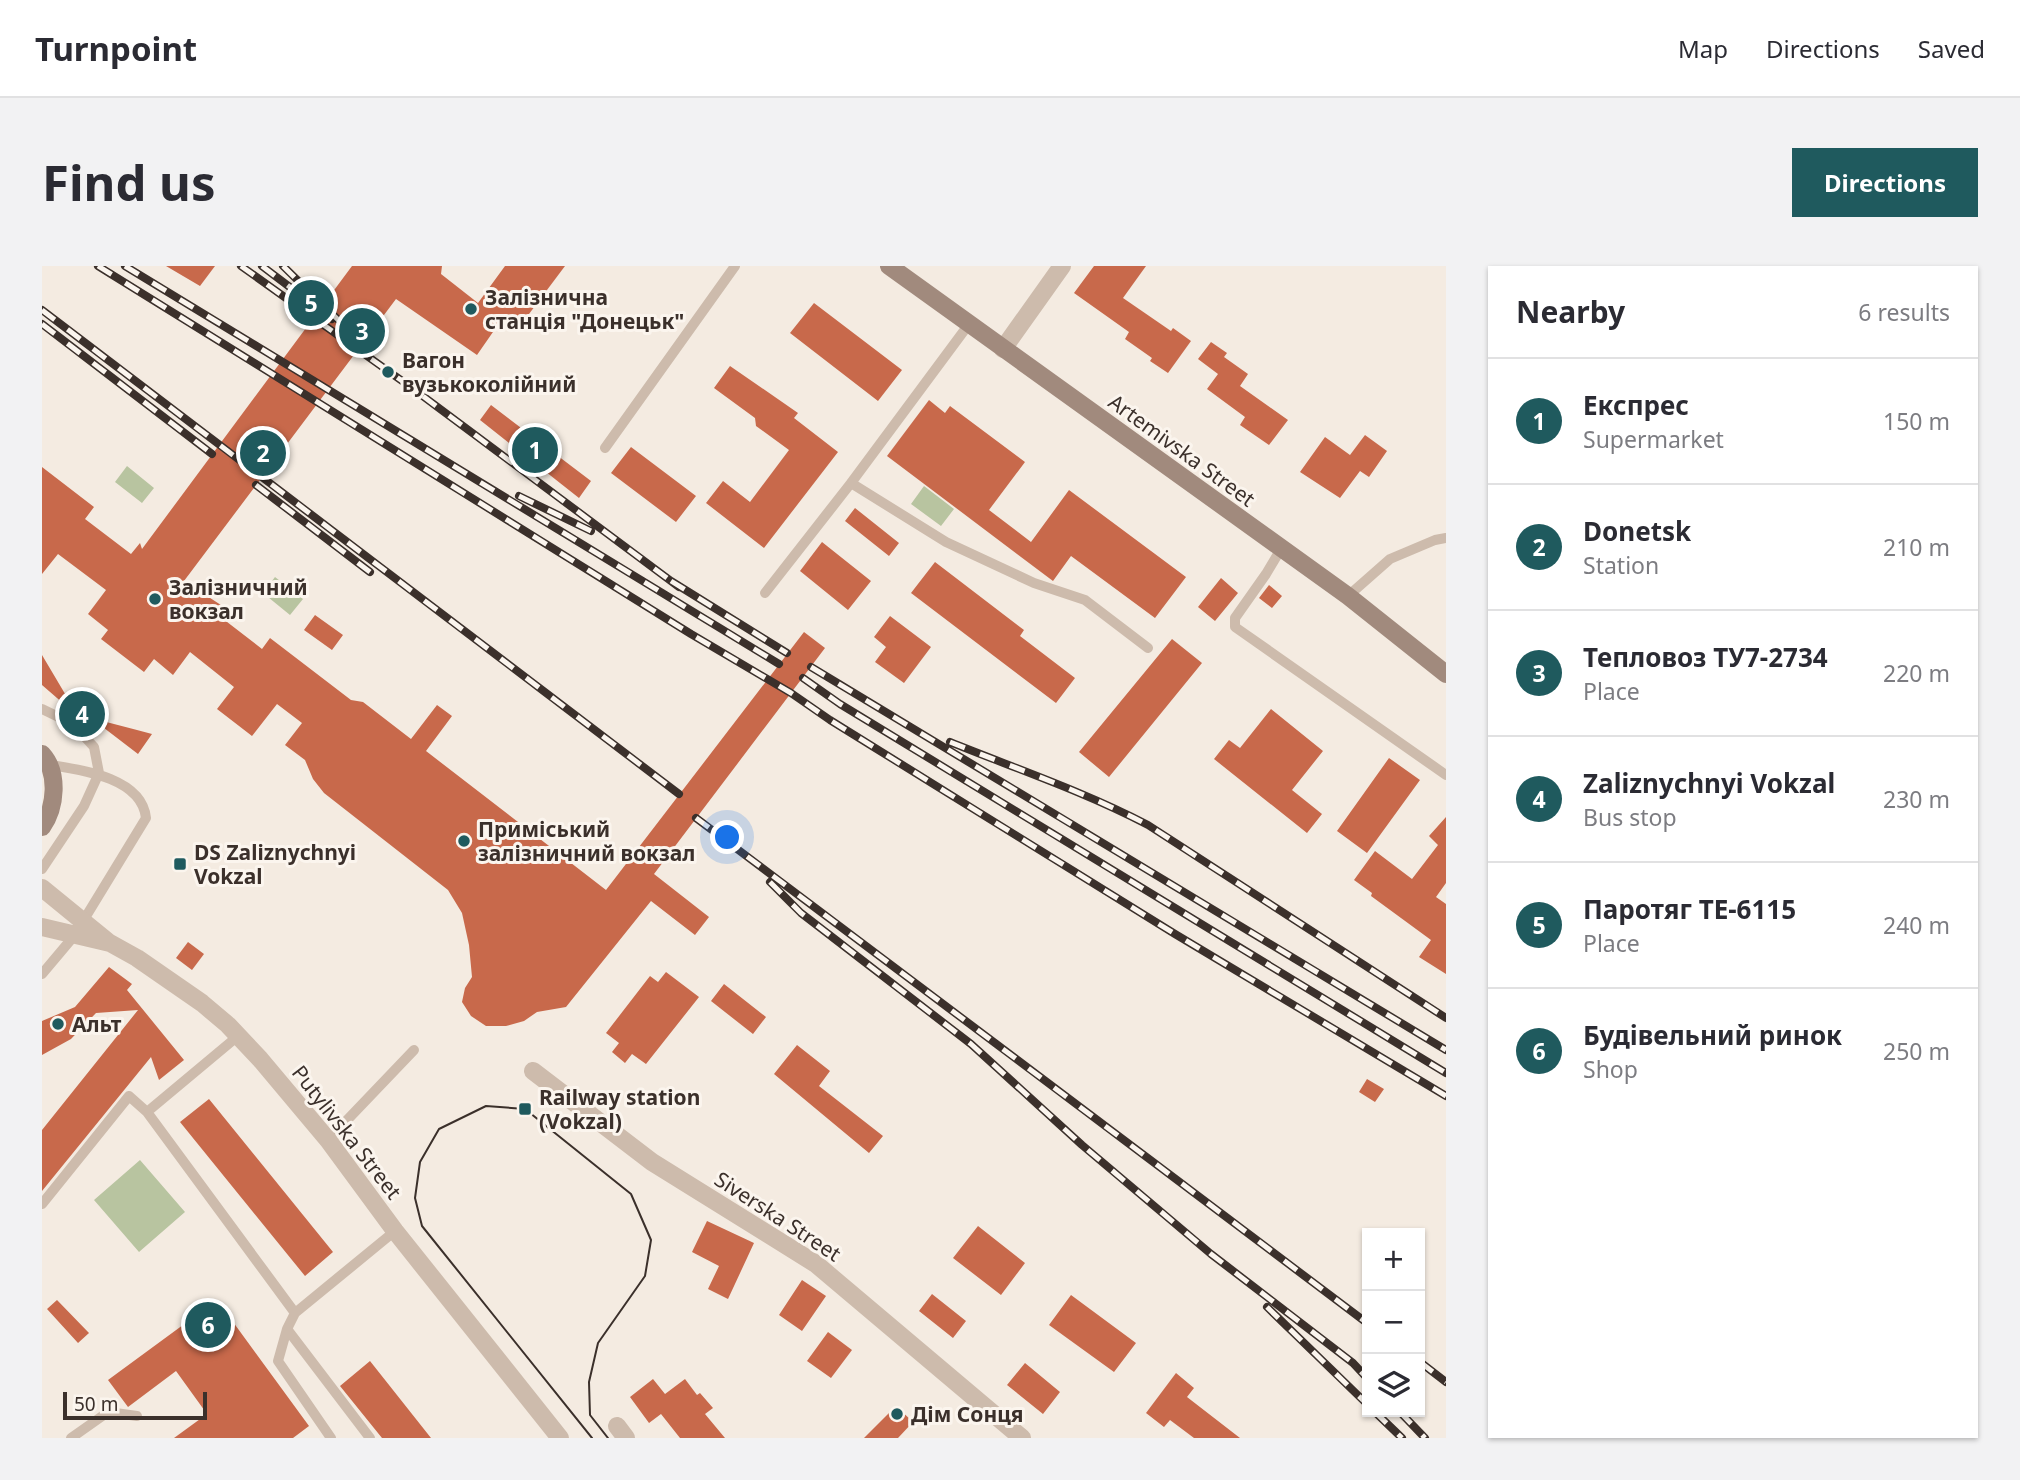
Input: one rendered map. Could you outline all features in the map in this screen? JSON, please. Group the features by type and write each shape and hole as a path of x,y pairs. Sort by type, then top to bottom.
{"main road":[{"name":"Artemivska Street","path":"889,266 1348,596 1446,674"},
{"path":"42,827 54,802 47,759"}],"street":[{"path":"1003,349 1062,266"},
{"path":"42,888 78,929"},
{"name":"Putylivska Street","path":"42,927 78,929 110,943 137,958 202,1003 239,1036 328,1140 395,1231 560,1438"},
{"name":"Siverska Street","path":"533,1072 652,1162 816,1264 1021,1438"}],"lane":[{"path":"605,448 735,266"},
{"path":"765,593 970,324"},
{"path":"851,483 946,542 1034,583 1085,600 1148,648"},
{"path":"1348,596 1390,559 1446,538"},
{"path":"1280,549 1235,618 1236,627 1446,775"},
{"path":"42,709 73,724 94,747 99,773 84,806 42,869"},
{"path":"42,974 78,929 146,818 145,805 134,793 99,773 47,759"},
{"path":"147,1112 239,1036"},
{"path":"328,1140 414,1050"},
{"path":"42,1204 130,1096 147,1112 295,1313"},
{"path":"331,1438 278,1361 287,1329 295,1313 395,1231"},
{"path":"287,1329 370,1438"},
{"path":"71,1438 108,1412 137,1416"}],"green space":[{"path":"127,466 154,488 142,503 115,482"},
{"path":"924,486 954,509 941,526 911,504"},
{"path":"275,577 303,599 290,615 263,593"},
{"path":"140,1160 185,1212 139,1252 94,1200"}],"building":[{"path":"166,266 215,266 200,286"},
{"path":"352,266 442,266 441,274 478,303 505,266 565,266 517,330 502,319 477,355 396,299 184,581 224,607 218,615 262,649 270,638 351,700 363,702 411,739 437,705 452,716 426,751 606,890 804,632 825,648 654,874 709,917 695,935 651,901 566,1007 537,1012 524,1021 506,1026 486,1026 471,1016 462,1002 465,988 472,977 469,945 462,913 448,890 324,793 313,779 305,760 285,745 302,723 277,704 252,736 217,709 234,687 190,652 173,675 154,659 144,672 101,639 108,630 88,614 106,590 58,554 42,574 42,467 94,507 85,519 131,554 140,543 142,549"},
{"path":"1094,266 1146,266 1123,298 1171,331 1173,328 1191,341 1168,373 1125,339 1129,332 1074,293"},
{"path":"814,303 902,370 878,401 790,333"},
{"path":"1211,342 1227,353 1224,357 1248,374 1240,386 1288,420 1269,445 1240,425 1245,417 1207,389 1218,374 1198,359"},
{"path":"730,366 798,413 794,418 838,452 764,548 706,503 723,481 750,502 789,450 756,426 755,418 714,388"},
{"path":"929,400 945,413 950,406 1025,462 989,510 1031,542 1069,490 1186,577 1155,618 1071,556 1053,581 887,456"},
{"path":"491,405 591,481 579,498 480,420"},
{"path":"1365,435 1387,451 1369,477 1360,471 1340,498 1300,472 1325,437 1350,455"},
{"path":"631,447 696,496 676,522 611,473"},
{"path":"855,508 899,543 889,556 845,521"},
{"path":"822,542 871,581 848,610 800,571"},
{"path":"935,562 1024,630 1020,636 1075,678 1056,703 911,593"},
{"path":"1221,578 1238,593 1215,621 1198,607"},
{"path":"1269,585 1282,596 1272,608 1259,598"},
{"path":"315,615 343,635 332,650 304,630"},
{"path":"890,616 931,647 904,683 875,662 886,647 874,637"},
{"path":"1172,639 1202,663 1109,777 1079,752"},
{"path":"42,655 74,709 72,711 42,685"},
{"path":"1271,709 1323,751 1292,790 1322,814 1307,833 1214,759 1229,740 1240,748"},
{"path":"91,718 137,730 152,734 138,754"},
{"path":"1389,758 1420,780 1367,853 1337,831"},
{"path":"1446,817 1446,883 1436,897 1446,904 1446,974 1419,957 1431,940 1371,896 1372,893 1354,880 1375,851 1412,879 1438,845 1429,836"},
{"path":"188,942 204,954 192,970 176,958"},
{"path":"109,967 132,984 127,990 184,1060 159,1080 151,1057 42,1191 42,1130 138,1010 96,1013 71,1039 42,1055 42,1021 75,1007"},
{"path":"666,972 699,997 646,1064 632,1054 625,1063 612,1052 619,1043 606,1033 650,976 658,982"},
{"path":"724,984 766,1017 753,1034 711,1001"},
{"path":"797,1045 830,1071 819,1086 883,1136 869,1153 774,1074"},
{"path":"1367,1079 1384,1089 1375,1102 1359,1092"},
{"path":"209,1099 333,1252 305,1276 180,1122"},
{"path":"707,1221 754,1243 728,1299 708,1289 719,1266 692,1252"},
{"path":"978,1226 1025,1263 1001,1295 953,1258"},
{"path":"802,1280 826,1296 802,1331 779,1315"},
{"path":"932,1294 966,1321 953,1338 919,1311"},
{"path":"1071,1295 1136,1343 1114,1372 1049,1325"},
{"path":"57,1300 89,1333 78,1343 47,1309"},
{"path":"217,1300 309,1426 293,1438 174,1438 207,1414 176,1371 128,1407 108,1380"},
{"path":"828,1332 852,1350 831,1378 807,1361"},
{"path":"370,1361 431,1438 382,1438 340,1386"},
{"path":"1025,1363 1060,1392 1043,1414 1007,1385"},
{"path":"1176,1373 1194,1388 1187,1397 1240,1438 1194,1438 1170,1420 1164,1427 1146,1413"},
{"path":"653,1379 665,1394 685,1379 697,1395 700,1393 713,1408 705,1414 725,1438 680,1438 661,1414 649,1423 630,1397"},
{"name":"Дім Сонця","path":"896,1406 913,1422 898,1438 864,1438"}],"tram line":[{"path":"592,1438 422,1226 415,1198 420,1162 439,1129 486,1106 525,1109 631,1194 651,1240 645,1276 598,1343 589,1382 590,1415 608,1438"}],"railway":[{"path":"98,266 691,634 791,693 830,720 1175,934 1446,1096"},
{"path":"125,266 779,664"},
{"path":"241,266 412,388 679,587"},
{"path":"262,266 332,319"},
{"path":"283,266 364,345"},
{"path":"42,310 679,794"},
{"path":"42,324 212,454"},
{"path":"256,485 370,572"},
{"path":"519,496 591,531"},
{"path":"671,581 787,653"},
{"path":"811,667 1446,1050"},
{"path":"803,678 840,704 1446,1073"},
{"path":"950,742 1075,791 1148,825 1446,1018"},
{"path":"696,818 1362,1319"},
{"path":"770,882 801,913 971,1044 1082,1145 1211,1254 1362,1373"},
{"path":"1267,1307 1362,1399"},
{"path":"1425,1366 1446,1382"},
{"path":"1380,1417 1402,1438"},
{"path":"1405,1417 1425,1438"}],"place":[{"name":"Паротяг ТЕ-6115","path":"311,303"},
{"name":"Залізнична станція \"Донецьк\"","path":"471,309"},
{"name":"Тепловоз ТУ7-2734","path":"362,331"},
{"name":"Вагон вузькоколійний","path":"388,372"},
{"name":"Експрес","path":"535,450"},
{"name":"Donetsk","path":"263,453"},
{"name":"Залізничний вокзал","path":"155,599"},
{"name":"Zaliznychnyi Vokzal","path":"82,714"},
{"name":"Приміський залізничний вокзал","path":"464,841"},
{"name":"DS Zaliznychnyi Vokzal","path":"180,864"},
{"name":"Альт","path":"58,1024"},
{"name":"Railway station (Vokzal)","path":"525,1109"},
{"name":"Будівельний ринок","path":"208,1325"},
{"name":"Дім Сонця","path":"897,1414"}]}
